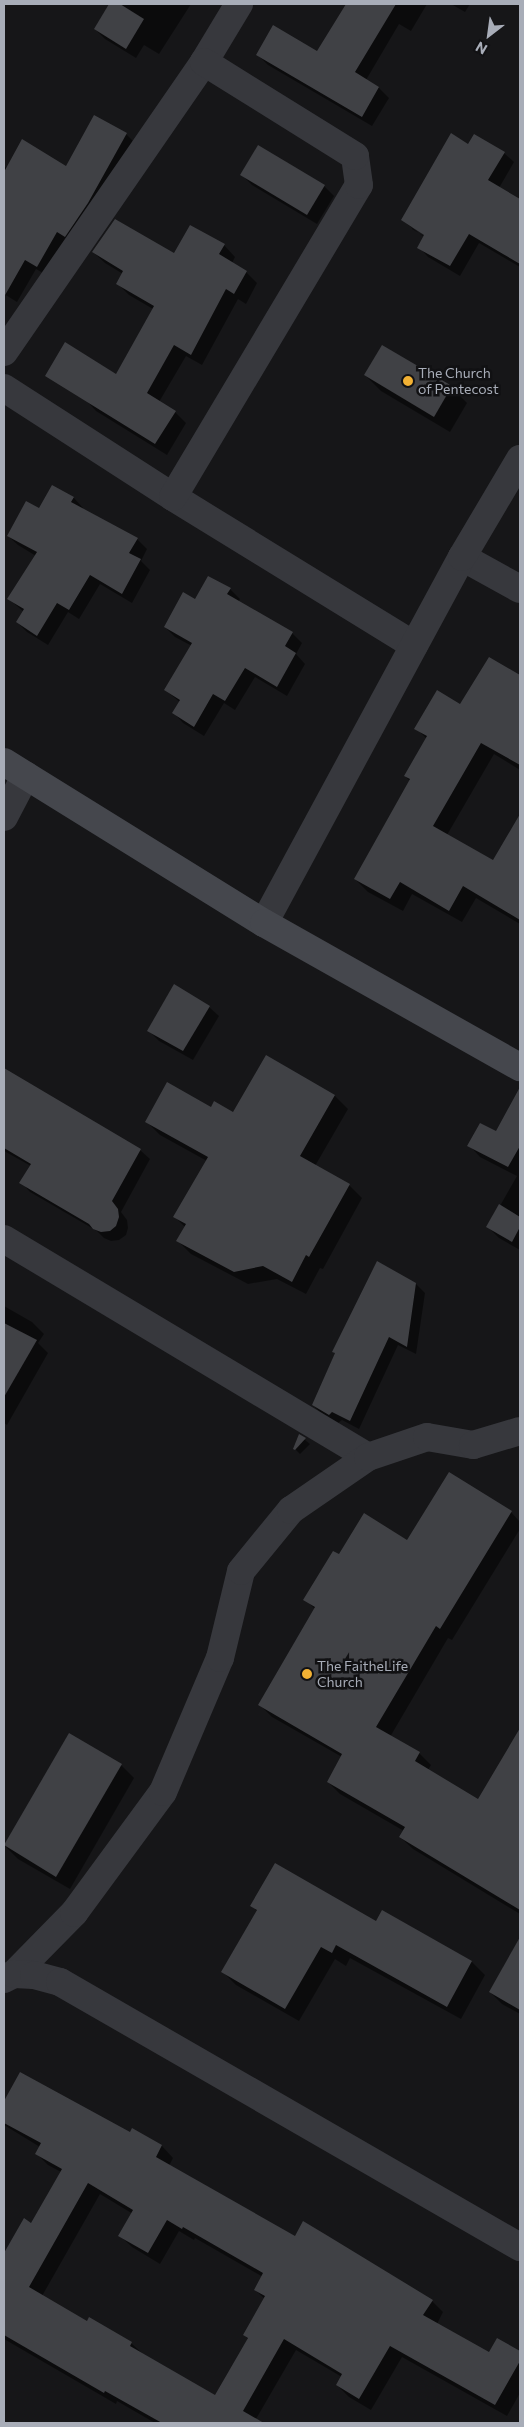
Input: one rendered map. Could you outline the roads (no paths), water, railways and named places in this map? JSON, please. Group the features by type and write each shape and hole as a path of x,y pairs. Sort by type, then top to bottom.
{"street":[{"path":"4,352 204,62 239,4"},
{"path":"173,497 359,185 355,156 204,62"},
{"path":"4,388 173,497 414,645"},
{"path":"264,923 462,557 520,459"},
{"path":"462,557 520,589"},
{"path":"4,816 15,769 264,923 520,1068"},
{"path":"4,1239 368,1457"},
{"path":"9,1976 74,1913 163,1792 220,1658 241,1571 291,1510 368,1457 427,1437 473,1445 520,1431"},
{"path":"9,1976 34,1975 60,1982 520,2247"}],"place":[{"name":"The Church of Pentecost","path":"408,381"},
{"name":"The FaitheLife Church","path":"307,1674"}]}
